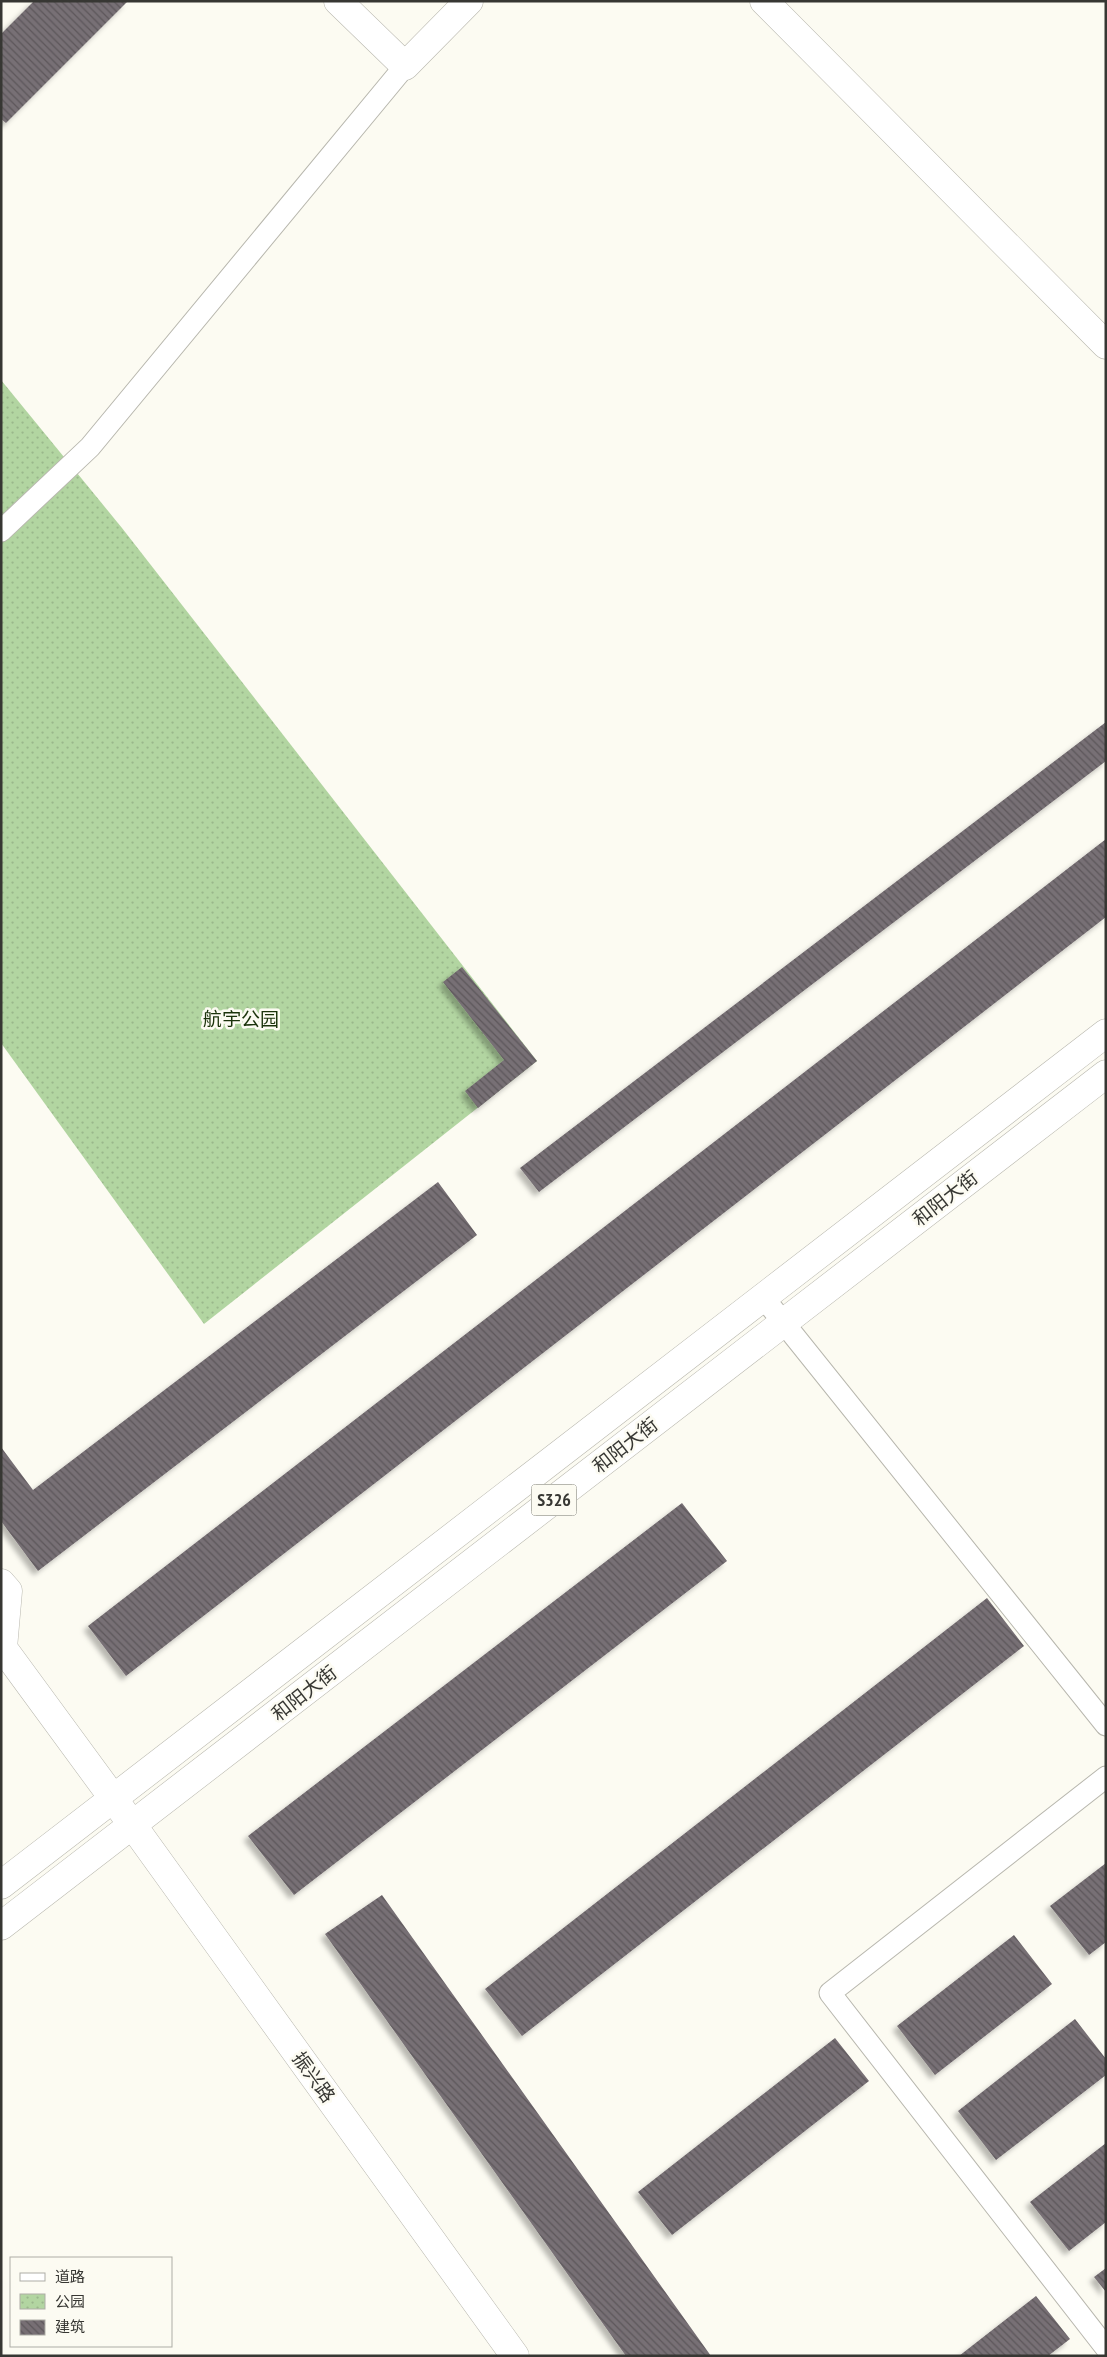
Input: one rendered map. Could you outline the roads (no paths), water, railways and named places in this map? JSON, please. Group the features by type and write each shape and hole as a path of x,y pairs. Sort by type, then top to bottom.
{"main road":[{"path":"338,1 404,66 456,5"},
{"path":"764,1 1106,345"},
{"name":"和阳大街","path":"1,1885 1106,1032"},
{"name":"和阳大街","path":"1,1926 1106,1074"},
{"path":"1,1583 8,1591 2,1648"},
{"name":"振兴路","path":"2,1648 113,1798 515,2356"}],"lane":[{"path":"1,531 90,447 404,66"},
{"path":"763,1297 1106,1725"},
{"path":"1106,1777 830,1994 1106,2348"}],"park label":[{"name":"航宇公园","path":"241,1019"}]}
